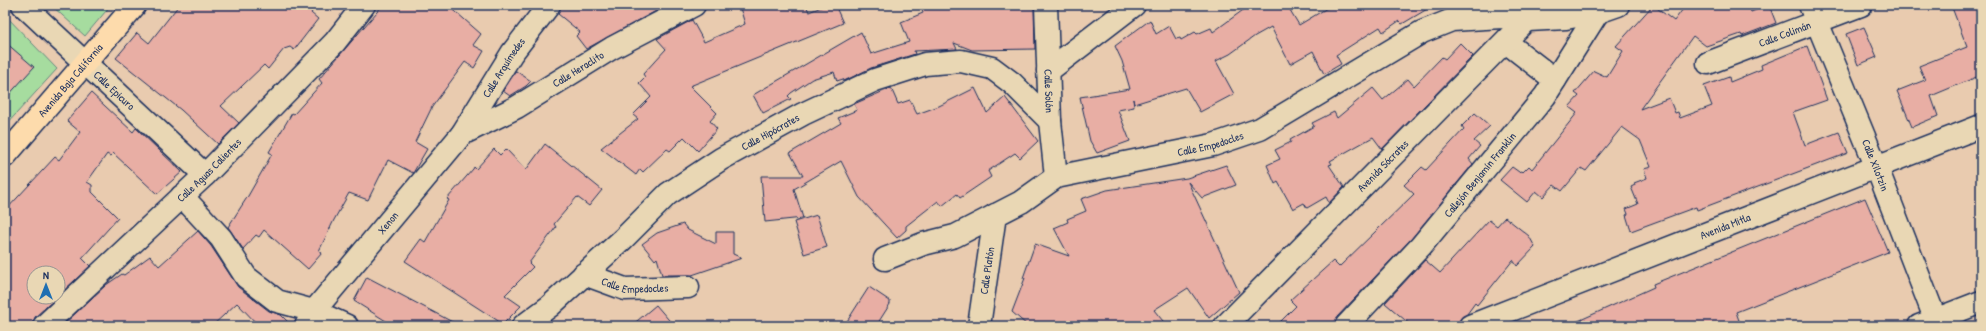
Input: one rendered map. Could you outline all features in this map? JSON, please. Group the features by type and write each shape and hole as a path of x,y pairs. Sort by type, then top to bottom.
{"main road":[{"name":"Avenida Baja California","path":"5,156 135,5"}],"street":[{"name":"Calle Epicuro","path":"24,5 205,175"},
{"name":"Calle Aguas Calientes","path":"44,326 205,175 335,42 364,5"},
{"name":"Calle Arquímedes","path":"462,134 512,53 550,5"},
{"name":"Calle Heraclito","path":"462,134 517,107 612,48 694,5"},
{"name":"Calle Solón","path":"1046,5 1050,121 1056,178"},
{"path":"1048,71 1134,5"},
{"name":"Calle Colimán","path":"1708,63 1814,14 1861,5"},
{"name":"Calle Empedocles","path":"885,259 923,244 955,236 1021,202 1056,178 1213,145 1260,129 1422,32 1452,20 1502,17 1534,13 1566,18 1608,8"},
{"name":"Callejón Benjamín Franklin","path":"1346,326 1421,246 1545,96 1608,8"},
{"name":"Avenida Sócrates","path":"1225,326 1534,13"},
{"name":"Calle Xilotzin","path":"1814,14 1877,168 1931,324"},
{"path":"1506,42 1555,80"},
{"name":"Calle Hipócrates","path":"523,326 550,306 623,239 668,194 721,159 803,114 876,80 925,64 961,61 992,68 1012,83 1050,121"},
{"name":"Avenida Mitla","path":"1470,326 1877,168 1981,126"},
{"name":"Xenon","path":"310,319 462,134"},
{"path":"182,196 221,238 246,277 277,301 310,319 347,326"},
{"name":"Calle Platón","path":"979,326 995,215"},
{"name":"Calle Empedocles","path":"584,274 625,289 688,288"},
{"path":"1931,324 1981,302"}],"green space":[{"path":"51,5 111,5 85,36"},
{"path":"5,15 57,69 5,126"}],"building":[{"path":"179,5 317,5 311,13 318,19 294,50 290,47 284,49 268,69 264,65 221,106 239,123 218,144 181,110 116,58 137,33 149,43"},
{"path":"383,5 448,5 481,34 473,45 484,51 474,68 465,62 432,107 415,142 427,149 413,173 388,160 368,200 349,193 319,251 322,253 308,269 264,230 259,237 256,235 243,249 228,227 272,154 269,152 292,113 294,114 322,83 319,79"},
{"path":"561,5 667,5 586,49 576,36 580,32 558,14"},
{"path":"750,5 806,5 809,12 826,5 835,5 843,23 690,86 717,113 710,121 717,129 698,151 684,137 670,151 667,149 643,172 640,169 636,175 601,148 638,119 633,115 651,97 639,83 645,77 643,74 666,49 657,39 692,20 704,42 745,24 740,8"},
{"path":"920,5 1034,5 1035,49 972,50 954,43 957,49 914,51 915,54 871,68 844,81 843,79 837,81 834,72 812,79 791,93 788,96 791,99 763,113 753,95 861,32 871,54 909,42 901,22 923,13"},
{"path":"1250,5 1287,5 1299,25 1332,5 1434,5 1402,24 1399,21 1383,32 1380,27 1336,55 1341,64 1324,74 1313,51 1290,64 1271,27 1255,36 1230,54 1216,61 1234,94 1200,112 1186,88 1134,104 1133,99 1134,107 1118,110 1130,141 1097,153 1090,141 1080,97 1130,89 1122,61 1115,46 1150,20 1156,34 1169,26 1176,39 1180,38 1181,40 1195,32 1197,34 1211,28 1213,32"},
{"path":"1653,5 1674,21 1686,5 1749,5 1751,12 1769,5 1776,23 1742,36 1741,34 1706,46 1693,36 1640,109 1669,98 1675,113 1678,112 1680,118 1712,106 1704,86 1729,77 1730,82 1762,69 1761,65 1807,46 1827,100 1793,112 1805,145 1839,132 1848,153 1697,210 1696,207 1631,231 1626,215 1628,214 1626,209 1638,204 1631,187 1635,185 1634,183 1647,178 1644,169 1651,167 1640,140 1622,127 1586,171 1581,168 1562,191 1554,185 1543,197 1536,191 1527,202 1500,180 1512,167 1519,172 1523,172 1529,166 1532,169 1577,113 1569,107 1579,96 1575,93 1594,71 1607,77 1623,51 1616,46"},
{"path":"1951,5 1981,5 1981,78 1979,76 1931,96 1938,116 1912,127 1897,91 1925,80 1919,66 1967,47"},
{"path":"1864,27 1877,57 1858,65 1846,34"},
{"path":"5,42 34,67 5,99"},
{"path":"1460,43 1473,56 1382,149 1373,137 1330,161 1332,164 1329,165 1344,187 1329,203 1326,197 1307,208 1304,203 1293,209 1278,182 1275,184 1267,165 1280,159 1275,150 1291,142 1290,140 1314,126 1312,123 1334,112 1337,118 1373,88 1383,100 1408,79 1414,86 1442,57 1445,59"},
{"path":"516,71 531,81 510,96 503,91"},
{"path":"891,88 898,104 910,100 917,114 939,106 975,88 987,113 1005,97 1038,141 1020,158 1015,153 988,171 991,177 960,198 957,194 942,206 938,201 906,226 906,230 897,238 859,197 841,161 794,189 803,218 765,222 761,176 803,176 790,153 841,123 838,118 857,110 854,104"},
{"path":"91,93 133,132 136,128 182,172 157,194 113,153 110,156 107,154 87,182 92,185 92,192 118,218 82,258 90,266 66,288 66,265 26,265 26,305 48,305 35,317 32,326 5,326 5,211 55,157 59,160 80,132 67,121"},
{"path":"1475,113 1490,126 1474,141 1480,146 1469,159 1473,164 1412,238 1337,317 1334,325 1276,326 1296,306 1290,300 1333,261 1339,267 1414,194 1404,185 1422,167 1426,170 1464,129 1462,126"},
{"path":"545,144 602,190 589,206 577,197 554,224 556,227 529,263 533,267 505,295 521,306 503,324 405,261 421,239 425,242 449,200 447,199 474,167 476,169 494,149 500,155 506,149 526,170"},
{"path":"1226,165 1236,185 1202,198 1188,182 1239,292 1209,318 1188,288 1154,310 1167,326 1028,326 1012,312 1025,278 1023,278 1035,244 1069,256 1054,228 1068,222 1067,219 1086,211 1081,199 1107,190 1187,178"},
{"path":"1865,198 1888,252 1736,312 1741,326 1567,326 1654,287 1653,284"},
{"path":"817,215 827,247 804,254 794,222"},
{"path":"1505,217 1529,236 1535,247 1517,266 1513,260 1477,305 1475,303 1467,314 1461,318 1458,326 1412,326 1385,303 1425,260 1440,273 1489,220 1497,226"},
{"path":"683,224 688,230 716,244 716,232 733,232 733,254 742,258 692,275 662,275 657,258 655,260 642,244 657,233"},
{"path":"198,231 211,246 238,287 269,311 281,315 292,326 259,326 237,303 212,326 62,326 106,285 122,274 124,275 150,256 159,266"},
{"path":"367,277 460,326 394,326 354,301"},
{"path":"869,287 890,301 890,304 876,326 844,326"},
{"path":"656,305 674,326 631,326"}]}
